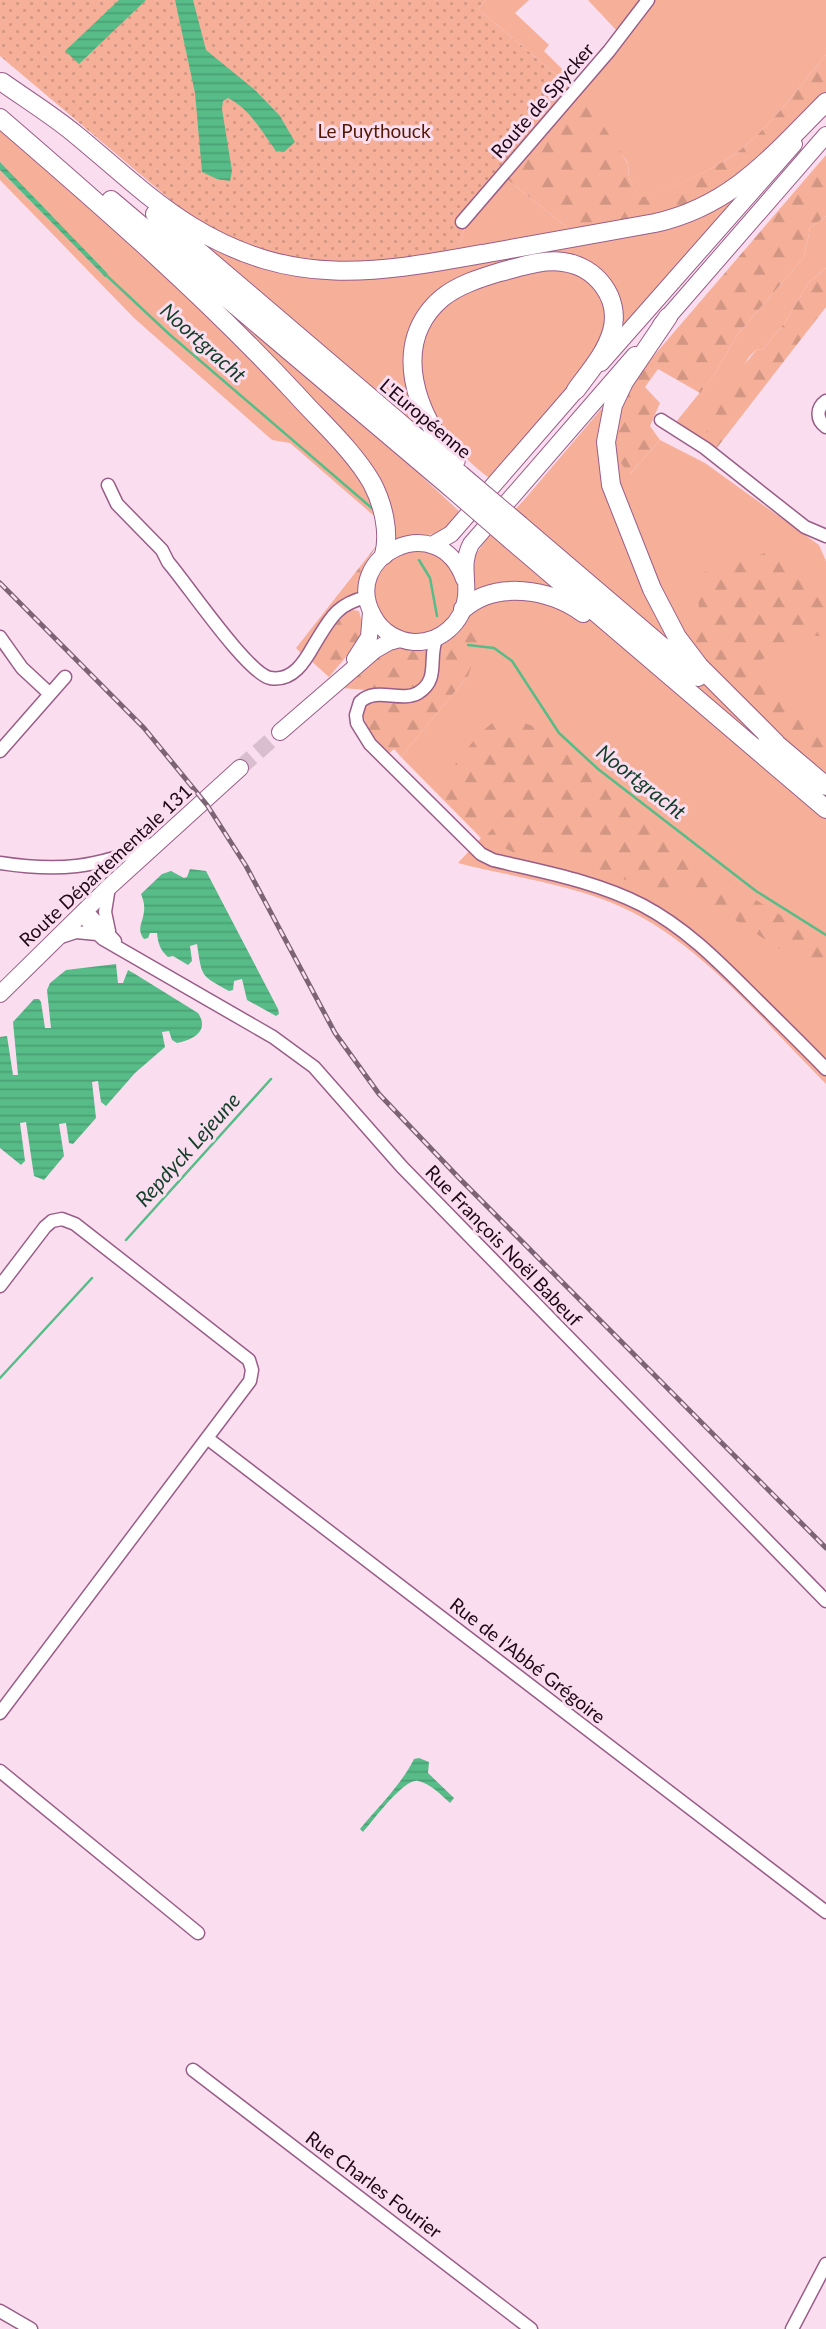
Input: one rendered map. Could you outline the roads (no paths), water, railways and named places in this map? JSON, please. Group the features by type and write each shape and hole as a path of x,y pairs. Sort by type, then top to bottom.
{"highway":[{"path":"1,81 67,128 159,203 204,233 265,259 305,268 344,272 398,268 654,223 688,213 719,199 751,176 826,102"},
{"name":"L'Européenne","path":"1,81 459,477 518,529 677,681 826,808"},
{"name":"L'Européenne","path":"0,108 459,477"},
{"path":"0,118 166,265 253,349 351,455 372,483 381,505 385,526 384,555"},
{"path":"459,477 446,449 429,424 419,401 413,376 413,352 419,329 431,309 448,294 479,279 541,262 571,263 591,272 607,290 613,307 614,326 604,350 576,390"},
{"path":"668,317 624,382 613,405 606,442 610,480 641,565 673,630 699,666 776,743"},
{"name":"L'Européenne","path":"518,529 595,590 826,786"},
{"path":"463,609 480,597 502,592 523,592 557,598 575,607 677,681"}],"main road":[{"path":"432,545 451,534 826,108"},
{"path":"369,603 381,627 400,639 420,642 437,638 453,626 463,609 466,595 466,558 478,536 826,135"},
{"path":"337,681 367,641 371,623 371,574 384,555 405,544 432,545 452,558 464,579"},
{"path":"280,732 378,648 400,639"},
{"name":"Route Départementale 131","path":"0,994 83,911 240,768"}],"street":[{"name":"Route de Spycker","path":"462,222 648,0"},
{"path":"826,401 820,406 818,413 820,421 826,427"},
{"path":"661,420 705,448 805,527 826,536"},
{"path":"107,485 117,503 162,550 167,562 232,645 265,676 278,678 295,671 304,662 336,611 352,601 369,603"},
{"path":"0,637 19,665 50,694"},
{"path":"437,638 433,648 430,681 416,694 371,695 362,699 358,705 356,719 359,728 384,760 481,854 493,860 575,880 620,895 677,926 714,957 826,1069"},
{"path":"420,642 428,650 433,665"},
{"path":"0,751 65,677"},
{"path":"0,863 45,869 83,866 115,859 157,842"},
{"path":"109,887 105,916 112,937"},
{"name":"Rue François Noël Babeuf","path":"83,911 97,934 274,1037 309,1063 337,1091 410,1176 826,1601"},
{"name":"Rue François Noël Babeuf","path":"83,911 129,952"},
{"path":"54,939 76,932 97,934"},
{"path":"0,1286 47,1225 62,1219 75,1224 249,1360 252,1370 250,1381 0,1713"},
{"name":"Rue de l'Abbé Grégoire","path":"207,1438 826,1912"},
{"path":"0,1771 198,1933"},
{"name":"Rue Charles Fourier","path":"193,2070 531,2329"},
{"path":"792,2329 826,2264"},
{"path":"0,2311 31,2329"}],"waterway":[{"name":"Noortgracht","path":"105,274 169,334 374,510"},
{"name":"Noortgracht","path":"419,560 430,578 437,616"},
{"name":"Noortgracht","path":"468,645 494,648 512,661 559,733 598,769 756,891 826,935"},
{"name":"Repdyck Lejeune","path":"126,1240 271,1079"},
{"name":"Repdyck Lejeune","path":"0,1378 92,1278"}],"tunnel":[{"path":"240,768 280,732"}],"railway":[{"path":"0,583 144,728 207,805 246,866 335,1033 379,1094 826,1548"}],"park label":[{"name":"Le Puythouck","path":"374,130"}]}
